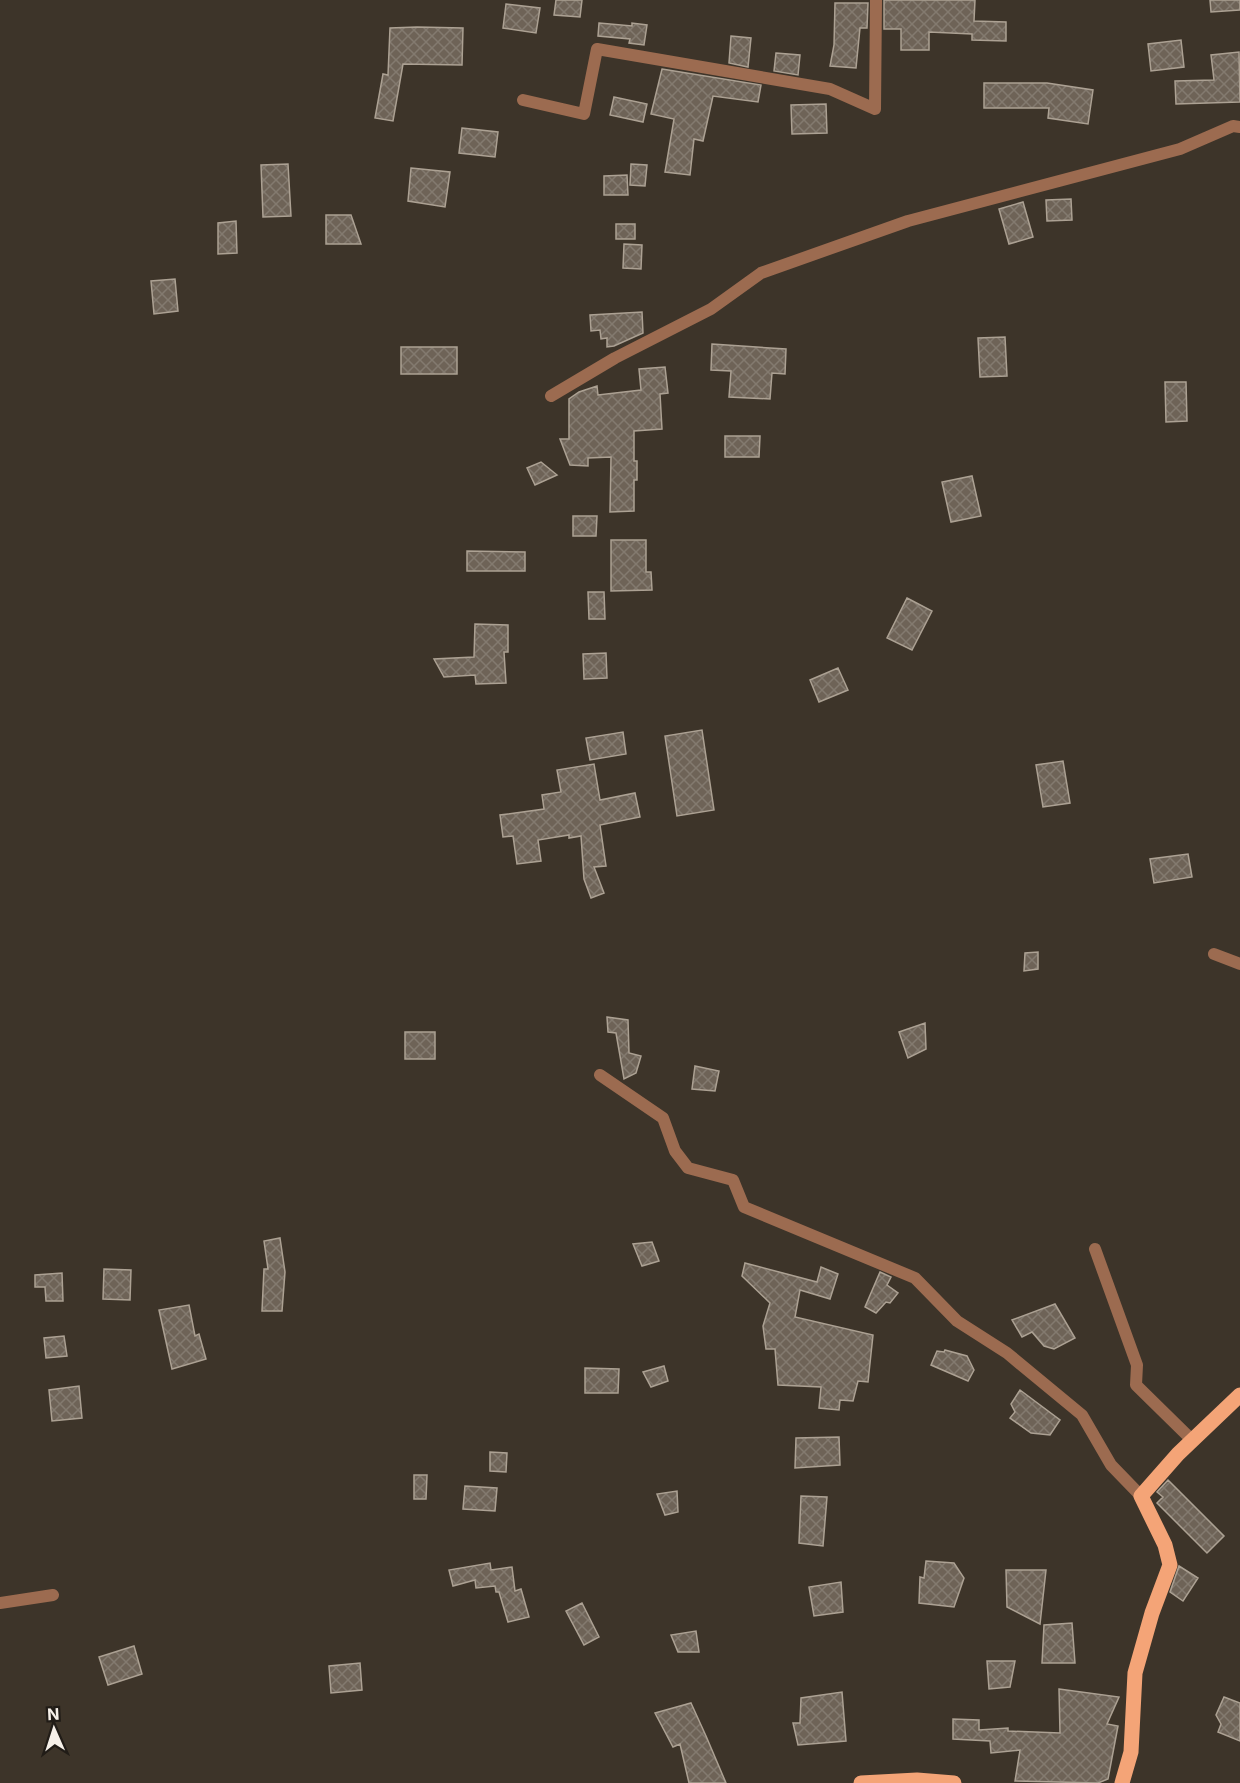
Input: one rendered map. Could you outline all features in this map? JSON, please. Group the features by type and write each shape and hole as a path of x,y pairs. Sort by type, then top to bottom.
{"main road":[{"path":"1122,1783 1131,1752 1135,1673 1152,1613 1170,1565 1166,1545 1141,1496 1192,1440 1240,1395"},
{"path":"861,1783 917,1780 954,1783"}],"street":[{"path":"523,100 584,114 597,49 830,89 875,109 876,0"},
{"path":"551,396 615,358 711,309 761,273 908,221 1122,166 1180,149 1233,126 1240,127"},
{"path":"1214,954 1240,964"},
{"path":"600,1075 663,1118 675,1151 688,1168 733,1180 744,1207 915,1278 957,1321 1008,1353 1082,1415 1112,1465 1141,1496"},
{"path":"1095,1249 1137,1365 1136,1385 1192,1440"},
{"path":"0,1603 53,1595"}],"building":[{"path":"556,0 582,0 580,17 554,15"},
{"path":"884,0 975,0 974,21 1006,22 1006,41 972,40 972,34 929,32 929,50 901,50 901,29 884,29"},
{"path":"1210,0 1240,0 1240,10 1211,12"},
{"path":"835,3 868,3 867,28 860,28 856,68 830,66 834,45"},
{"path":"506,4 540,8 536,33 503,28"},
{"path":"599,23 647,25 644,45 629,43 630,39 598,36"},
{"path":"390,28 463,28 462,65 403,64 393,121 375,118 383,74 388,75"},
{"path":"731,36 751,38 748,67 729,63"},
{"path":"1181,40 1184,67 1151,71 1148,44"},
{"path":"1239,52 1240,102 1176,104 1175,81 1214,80 1211,55"},
{"path":"776,53 800,55 798,75 774,71"},
{"path":"662,69 761,85 758,102 713,96 703,141 694,139 690,175 665,172 674,119 651,114"},
{"path":"984,83 1047,83 1093,90 1088,124 1048,118 1049,108 984,108"},
{"path":"614,97 647,104 643,122 610,115"},
{"path":"826,104 827,133 792,134 791,105"},
{"path":"462,128 498,132 495,157 459,153"},
{"path":"288,164 291,216 263,217 261,165"},
{"path":"631,164 647,165 645,186 630,185"},
{"path":"411,168 450,172 445,207 408,201"},
{"path":"627,175 628,195 604,195 604,176"},
{"path":"1071,199 1072,220 1047,221 1046,200"},
{"path":"1023,202 1033,237 1009,244 999,209"},
{"path":"326,215 351,215 361,244 326,244"},
{"path":"236,221 237,253 218,254 218,223"},
{"path":"616,224 635,224 635,239 616,239"},
{"path":"624,244 642,245 641,269 623,268"},
{"path":"175,279 178,311 154,314 151,281"},
{"path":"642,312 643,333 614,346 607,347 607,338 601,339 600,330 591,331 590,315"},
{"path":"1005,337 1007,376 980,377 978,338"},
{"path":"712,344 786,349 785,374 772,373 770,399 729,397 731,371 711,370"},
{"path":"401,347 457,347 457,374 401,374"},
{"path":"665,367 668,393 660,394 662,429 634,431 634,461 637,461 637,480 634,480 634,511 610,512 611,457 588,458 588,466 570,465 560,439 569,439 569,399 579,392 597,386 598,395 641,390 639,369"},
{"path":"1165,382 1186,382 1187,421 1166,422"},
{"path":"725,436 760,436 759,457 725,457"},
{"path":"541,462 557,475 535,485 527,468"},
{"path":"972,476 981,516 951,522 942,482"},
{"path":"573,516 597,516 596,536 573,536"},
{"path":"611,540 646,540 646,572 651,572 652,590 611,591"},
{"path":"467,551 525,552 525,571 467,571"},
{"path":"588,592 604,592 605,619 589,619"},
{"path":"907,598 932,611 912,650 887,638"},
{"path":"475,624 508,625 508,652 504,652 506,683 476,684 475,675 444,677 434,659 474,657"},
{"path":"606,653 607,678 584,679 583,654"},
{"path":"838,668 848,690 819,702 810,680"},
{"path":"702,730 714,810 677,816 665,736"},
{"path":"623,732 626,754 590,760 586,738"},
{"path":"1063,761 1070,803 1043,807 1036,765"},
{"path":"594,764 600,800 635,793 640,817 600,825 606,866 594,867 604,893 591,898 584,879 581,836 569,838 569,835 538,840 541,861 517,864 513,836 503,837 500,815 544,809 542,795 561,792 557,770"},
{"path":"1188,854 1192,877 1154,883 1150,859"},
{"path":"1038,952 1038,969 1024,971 1025,953"},
{"path":"607,1017 628,1020 629,1053 641,1056 636,1073 624,1079 616,1033 608,1032"},
{"path":"925,1023 926,1049 908,1058 899,1032"},
{"path":"405,1032 435,1032 435,1059 405,1059"},
{"path":"695,1066 719,1071 715,1091 692,1089"},
{"path":"280,1238 285,1272 282,1311 262,1311 264,1269 268,1269 264,1241"},
{"path":"652,1242 659,1261 642,1266 633,1244"},
{"path":"745,1263 817,1282 821,1267 838,1274 830,1299 800,1290 795,1317 873,1335 868,1382 858,1381 853,1401 840,1400 839,1410 819,1408 821,1387 778,1385 775,1349 766,1349 763,1326 770,1303 742,1276"},
{"path":"104,1269 131,1270 130,1300 103,1299"},
{"path":"880,1272 891,1277 887,1285 898,1293 890,1303 886,1302 876,1313 865,1307"},
{"path":"62,1273 63,1301 46,1301 45,1287 35,1287 35,1275"},
{"path":"1055,1304 1075,1338 1054,1349 1044,1346 1032,1332 1022,1337 1012,1320"},
{"path":"189,1305 195,1336 199,1334 206,1359 172,1369 159,1310"},
{"path":"64,1336 67,1356 46,1358 44,1338"},
{"path":"945,1350 967,1356 974,1370 968,1381 931,1365 937,1351 944,1352"},
{"path":"664,1366 668,1381 651,1387 643,1372"},
{"path":"585,1368 619,1369 618,1393 585,1393"},
{"path":"79,1386 82,1418 52,1421 49,1390"},
{"path":"1020,1390 1060,1420 1050,1435 1031,1433 1010,1418 1015,1412 1011,1404"},
{"path":"839,1437 840,1465 795,1468 796,1438"},
{"path":"490,1452 507,1453 506,1472 490,1471"},
{"path":"414,1475 427,1475 426,1499 414,1499"},
{"path":"1168,1480 1224,1536 1207,1553 1157,1503 1163,1497 1157,1492"},
{"path":"465,1486 497,1488 495,1511 463,1509"},
{"path":"677,1491 678,1512 665,1515 657,1494"},
{"path":"801,1496 827,1497 823,1546 799,1543"},
{"path":"926,1561 954,1563 964,1578 954,1607 919,1603 920,1577 924,1578"},
{"path":"490,1563 491,1570 512,1567 515,1591 521,1589 529,1617 508,1622 495,1586 476,1588 475,1580 453,1586 449,1570"},
{"path":"1179,1566 1198,1578 1183,1601 1170,1592"},
{"path":"1006,1570 1046,1570 1040,1624 1007,1607"},
{"path":"841,1582 843,1612 814,1616 809,1587"},
{"path":"582,1603 599,1637 584,1645 566,1611"},
{"path":"1072,1623 1075,1663 1042,1663 1044,1625"},
{"path":"696,1631 699,1652 678,1652 671,1635"},
{"path":"134,1646 142,1674 108,1685 99,1657"},
{"path":"987,1661 1015,1661 1010,1687 989,1689"},
{"path":"360,1663 362,1690 331,1693 329,1666"},
{"path":"1059,1689 1119,1697 1107,1724 1118,1726 1108,1779 1098,1783 1015,1781 1020,1750 991,1753 990,1741 953,1739 953,1719 979,1720 979,1730 1008,1728 1008,1731 1060,1733"},
{"path":"842,1692 846,1741 798,1745 793,1723 800,1723 801,1698"},
{"path":"1224,1697 1240,1703 1240,1741 1218,1732 1221,1724 1216,1715"},
{"path":"691,1703 726,1783 689,1783 680,1744 673,1747 655,1713"}]}
